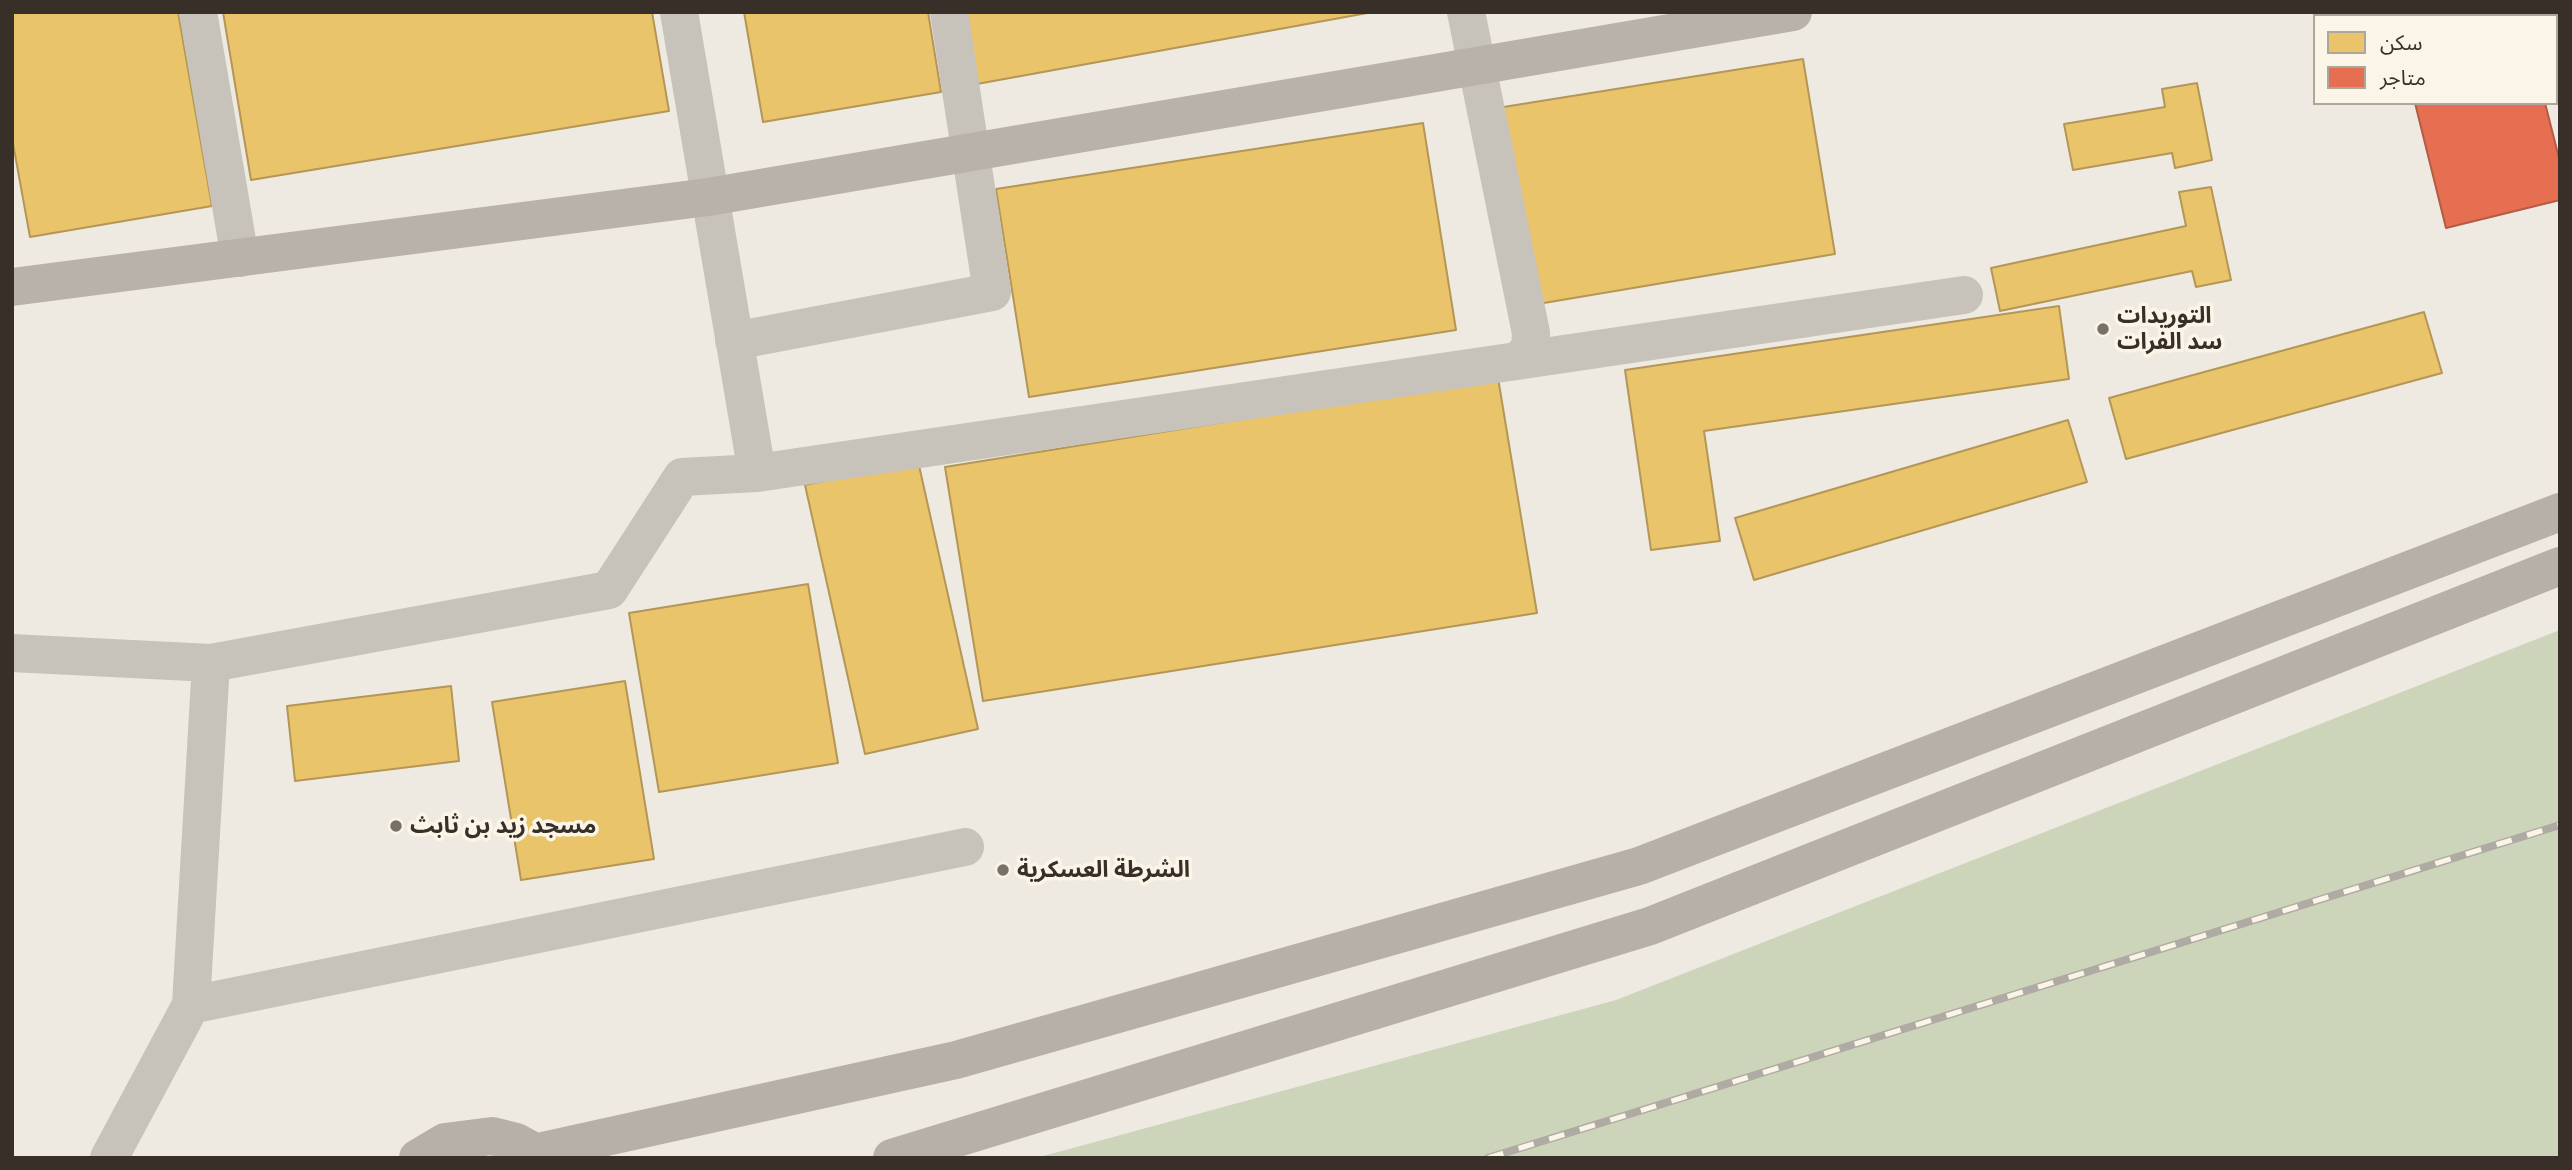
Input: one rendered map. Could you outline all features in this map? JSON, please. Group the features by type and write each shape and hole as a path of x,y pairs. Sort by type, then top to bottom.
{"main road":[{"path":"418,1158 445,1143 480,1137 516,1142 541,1155 956,1060 1639,866 2560,512"},
{"path":"892,1158 1650,926 2560,566"}],"street":[{"path":"198,12 240,258"},
{"path":"679,12 708,197 757,473"},
{"path":"734,341 992,292 949,12"},
{"path":"1466,12 1531,333 1530,349 1518,361"},
{"path":"12,287 708,197 1793,12"},
{"path":"12,653 211,663 610,590 682,477 757,473 1964,295"},
{"path":"108,1158 191,1005 211,663"},
{"path":"191,1005 965,847"}],"green space":[{"path":"2560,630 2560,1158 1036,1158 1616,1000"}],"building: سكن":[{"path":"12,12 178,12 212,206 30,237 12,138"},
{"path":"223,12 652,12 669,111 251,180"},
{"path":"744,12 928,12 941,92 763,122"},
{"path":"964,12 1373,12 977,84"},
{"path":"1803,59 1835,254 1538,304 1491,109"},
{"path":"2197,83 2212,160 2175,168 2172,153 2073,170 2064,124 2165,107 2162,89"},
{"path":"1423,123 1456,330 1029,397 996,189"},
{"path":"2211,187 2231,280 2196,287 2192,271 2000,311 1991,268 2186,226 2179,192"},
{"path":"2059,306 2069,379 1704,431 1720,541 1651,550 1625,370"},
{"path":"2424,312 2442,373 2126,459 2109,398"},
{"path":"1498,378 1537,613 983,701 945,467"},
{"path":"2068,420 2087,482 1754,580 1735,518"},
{"path":"918,461 978,729 865,754 805,485"},
{"path":"808,584 838,763 659,792 629,613"},
{"path":"625,681 654,859 521,880 492,702"},
{"path":"451,686 459,761 295,781 287,706"}],"building: متاجر":[{"path":"2415,105 2546,105 2560,162 2560,200 2446,228"}],"railway":[{"path":"1488,1158 2560,825"}],"place":[{"name":"التوريدات سد الفرات","path":"2103,329"},
{"name":"مسجد زيد بن ثابث","path":"396,826"},
{"name":"الشرطة العسكرية","path":"1003,870"}]}
